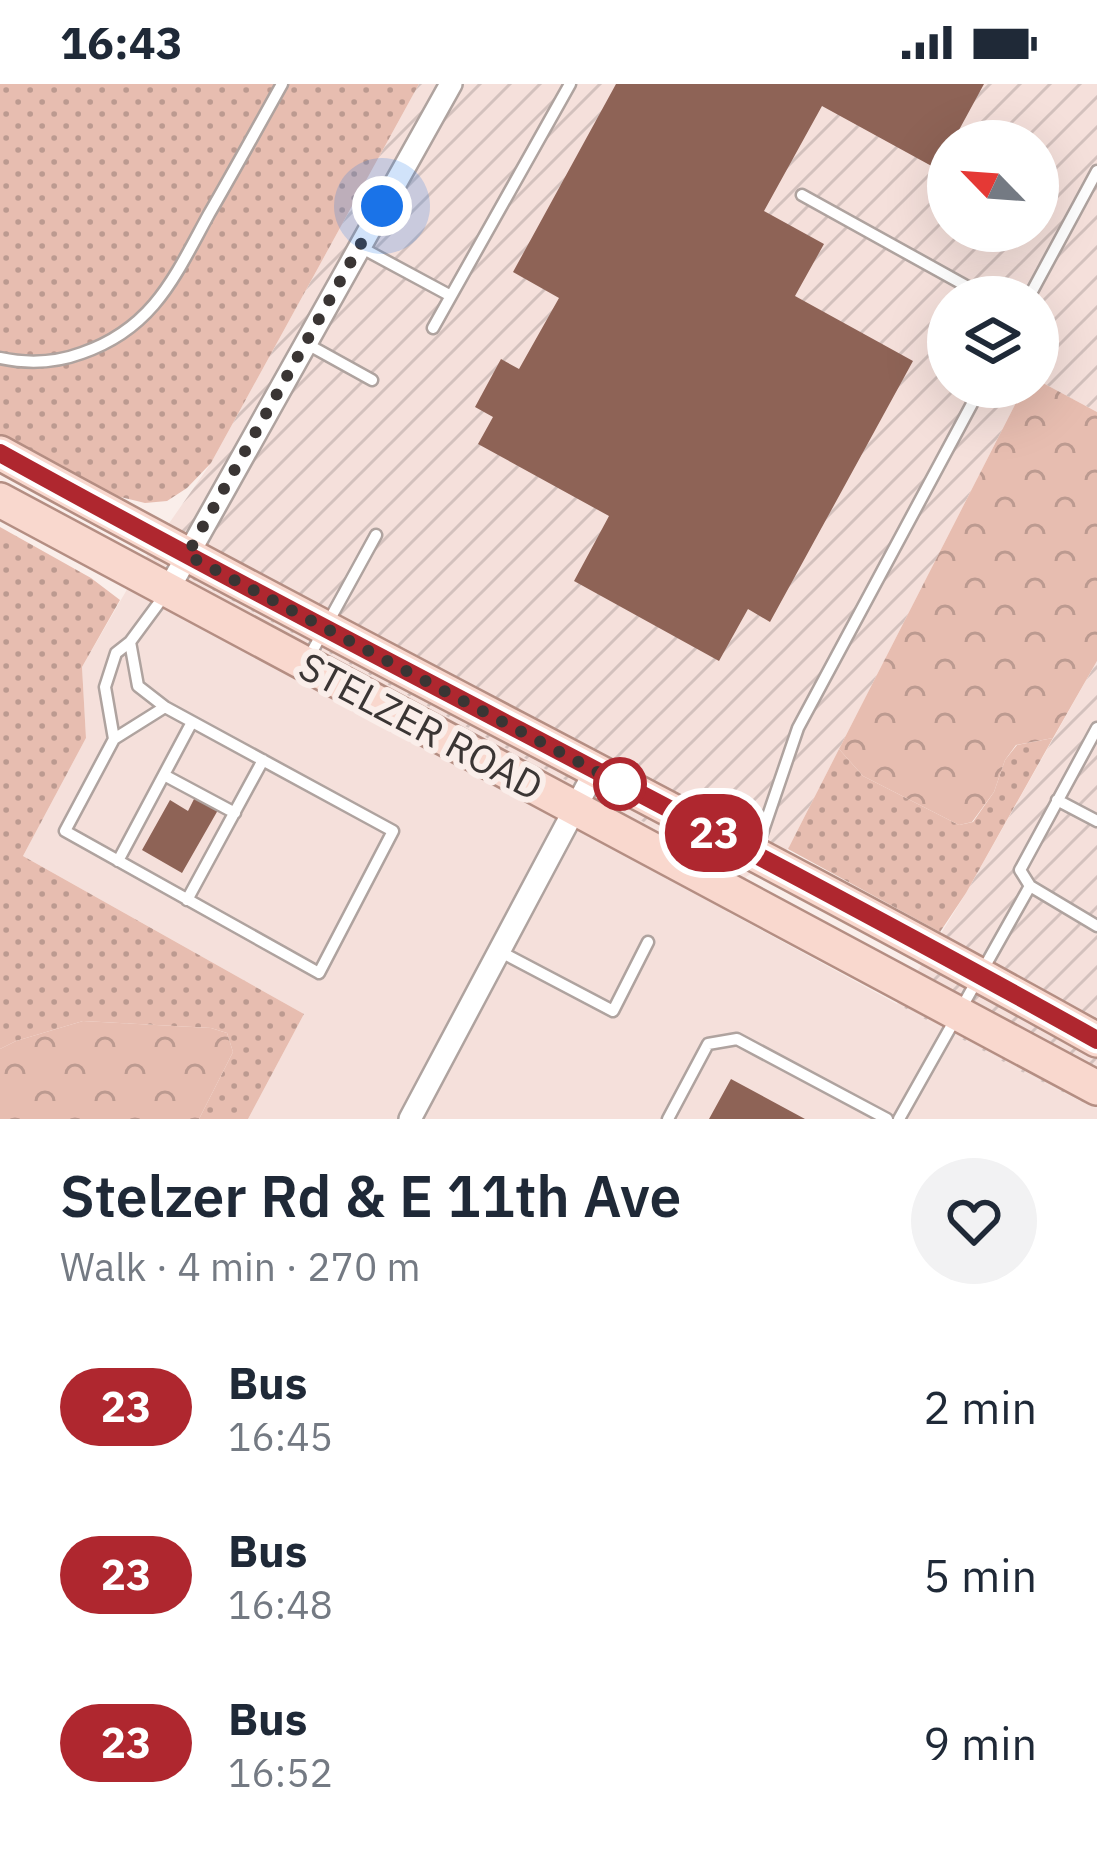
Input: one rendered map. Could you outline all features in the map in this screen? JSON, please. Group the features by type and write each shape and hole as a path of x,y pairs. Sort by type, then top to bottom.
{"main road":[{"name":"STELZER ROAD","path":"0,453 1097,1040"},
{"path":"0,478 119,544 147,555 187,555"},
{"name":"STELZER ROAD","path":"0,500 1097,1088"}],"street":[{"path":"167,592 451,84"},
{"path":"410,1119 596,770"}],"lane":[{"path":"0,358 68,359 131,329 155,305 176,273 282,84"},
{"path":"433,328 570,84"},
{"path":"1041,276 1097,171"},
{"path":"802,195 948,276"},
{"path":"360,247 451,296"},
{"path":"306,343 372,380"},
{"path":"754,854 798,728 970,408"},
{"path":"304,665 376,536"},
{"path":"114,739 104,687 116,653 130,642 167,592"},
{"path":"130,642 138,686 165,706 394,831 319,973 65,832 114,739 165,706"},
{"path":"118,861 193,722"},
{"path":"1097,728 1020,870 1030,886 1097,926"},
{"path":"187,900 263,760"},
{"path":"164,775 235,813"},
{"path":"1057,800 1097,821"},
{"path":"899,1119 1030,886"},
{"path":"499,952 613,1011 648,942"},
{"path":"668,1119 708,1044 737,1039 886,1119"}],"shaded area":[{"path":"419,84 1097,84 1097,412 1059,392 1059,276 927,276 927,408 1013,408 788,849 746,877 147,555 211,463"},
{"path":"147,555 746,877 728,912 1097,1109 1097,1119 248,1119 304,1014 23,856 86,738 82,667"},
{"path":"1097,661 1097,1109 897,1004 966,893"}],"green space":[{"path":"0,84 419,84 211,463 167,501 145,503 96,491 0,434"},
{"path":"1059,392 1097,412 1097,661 1053,738 1016,745 1005,760 994,792 972,822 959,825 863,776 839,749 1013,408 1059,408"},
{"path":"0,527 91,578 120,600 82,667 86,738 23,856 304,1014 248,1119 199,1119 233,1052 227,1033 211,1028 83,1021 0,1049"},
{"path":"1053,738 940,932 788,849 839,749 863,776 959,825 973,822 1017,745"},
{"path":"83,1021 211,1028 227,1033 233,1052 199,1119 0,1119 0,1049"}],"building":[{"path":"616,84 984,84 964,120 927,120 927,164 822,106 764,211 824,244 795,296 913,361 770,622 748,609 719,661 574,581 609,516 478,444 493,417 475,407 501,359 519,369 559,298 513,272"},
{"path":"195,797 218,810 182,873 142,850 170,800 188,811"},
{"path":"731,1079 805,1119 709,1119"}],"bus line":[{"name":"23","path":"0,453 1097,1040"}],"route":[{"path":"382,206 187,555 626,787 620,784"}]}
